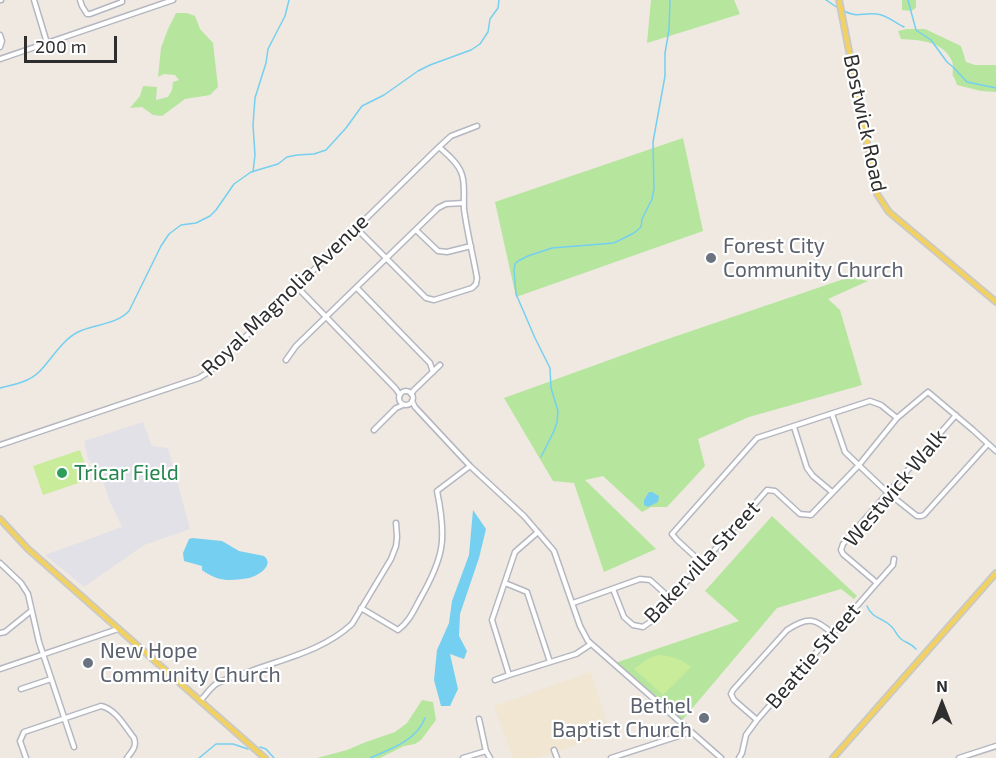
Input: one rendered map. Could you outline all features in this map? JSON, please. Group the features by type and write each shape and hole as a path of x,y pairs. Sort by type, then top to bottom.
{"main road":[{"name":"Bostwick Road","path":"839,0 877,194 890,212 996,302"},
{"path":"0,519 28,549 265,758"},
{"path":"833,758 996,573"}],"street":[{"path":"34,0 47,43"},
{"path":"80,0 87,14 118,5 122,0"},
{"path":"0,59 173,0"},
{"path":"0,35 2,42 0,47"},
{"name":"Royal Magnolia Avenue","path":"0,445 199,378 210,371 439,147 451,136 477,126"},
{"path":"357,229 426,298 434,300 472,288 476,284 477,278 466,225 463,181 460,170 439,147"},
{"path":"286,360 296,346 438,208 446,204 464,203"},
{"path":"416,230 438,251 447,252 471,246"},
{"path":"297,287 396,388 406,394 415,407 470,466 524,516 554,551 580,626 588,641 721,758"},
{"path":"357,288 431,365 433,372"},
{"path":"374,430 396,408 406,394 439,366 431,365"},
{"name":"Bakervilla Street","path":"613,589 624,617 633,625 643,627 653,620 767,490 775,491 800,514 811,515 859,465 897,418 928,392 956,415"},
{"path":"406,394 406,404"},
{"path":"396,408 412,401"},
{"path":"702,563 672,534 757,438 870,401 881,405 897,418"},
{"path":"406,404 415,407"},
{"path":"832,414 845,452 888,493 917,516 924,515 988,444"},
{"path":"956,415 996,451"},
{"name":"Westwick Walk","path":"877,584 843,554 841,549 843,544 956,415"},
{"path":"794,427 807,468 832,492"},
{"path":"361,608 398,630 405,624 431,580 441,552 443,521 437,491 470,466"},
{"path":"200,701 214,685 303,653 324,643 352,624 391,559 396,546 396,523"},
{"path":"509,675 492,620 515,552 538,532"},
{"name":"Beattie Street","path":"739,758 746,735 757,720 877,584 893,565 894,559"},
{"path":"0,563 21,583 30,601 39,642 74,747"},
{"path":"573,603 640,579 650,580 671,599"},
{"path":"505,583 526,592 550,662"},
{"path":"0,633 5,632 31,611"},
{"path":"757,720 734,700 731,694 733,690 787,630 797,623 808,620 816,621 832,634"},
{"path":"0,669 118,629"},
{"path":"495,680 576,654 591,644"},
{"path":"21,689 51,679"},
{"path":"26,758 20,741 24,732 101,706 113,711 134,738 135,748 127,758"},
{"path":"479,719 486,751 490,758"},
{"path":"611,758 691,731"},
{"path":"959,758 996,746"},
{"path":"554,750 557,758"},
{"path":"463,758 486,751"}],"shaded area":[{"path":"143,422 152,446 168,448 190,529 144,545 84,587 45,555 122,527 99,470 88,459 84,441"},
{"path":"591,672 609,729 598,733 600,737 537,758 513,758 494,706"}],"green space":[{"path":"651,0 734,0 740,14 647,43"},
{"path":"902,0 916,0 916,8 911,11 902,10"},
{"path":"176,13 195,16 200,29 213,43 218,87 210,95 185,99 162,116 153,115 142,107 130,108 140,96 143,86 157,87 156,100 168,97 173,82 179,80 175,75 164,74 158,77 161,48"},
{"path":"925,29 961,46 966,62 975,65 996,65 996,92 957,85 953,76 953,63 948,54 930,43 901,39 898,31"},
{"path":"683,138 703,231 516,297 495,202"},
{"path":"848,277 868,281 828,299 840,310 862,385 749,417 698,439 705,466 667,507 651,507 642,512 603,476 585,480 656,549 604,572 574,483 553,481 504,398"},
{"name":"Tricar Field","path":"80,450 90,479 43,495 33,466"},
{"path":"772,516 857,596 854,599 841,589 777,608 679,724 612,664 739,621 705,591"},
{"path":"659,655 676,658 691,667 663,695 634,669 649,658"},
{"path":"422,700 433,702 436,720 421,740 415,744 404,746 380,758 317,758 347,750 395,732 407,723"}],"water":[{"path":"649,492 659,496 658,502 648,507 644,505 644,500"},
{"path":"473,510 486,529 460,614 459,636 467,651 464,659 450,654 458,689 450,706 441,706 434,680 437,650 449,623 452,601 469,555"},
{"path":"189,539 222,541 239,551 264,556 268,563 261,573 249,578 229,580 215,577 202,570 202,566 184,561 183,553"}],"waterway":[{"path":"253,172 255,98 268,49 285,16 289,0"},
{"path":"0,388 31,378 62,345 78,332 124,316 129,311 169,234 181,225 196,223 210,216 234,184 251,172 278,164 287,157 314,154 326,150 362,106 384,95 418,71 471,50 480,44 488,32 490,19 498,8 499,0"},
{"path":"541,457 554,431 558,411 551,388 550,368 516,294 515,264 528,256 552,248 614,243 641,227 654,189 653,142 665,76 670,0"},
{"path":"826,0 838,8"},
{"path":"908,0 916,30 931,40 947,62 967,82 996,88"},
{"path":"842,10 856,15 881,15 904,27"},
{"path":"867,606 872,614 889,624 900,638 916,649"},
{"path":"370,758 416,733 425,718"},
{"path":"199,758 216,744 233,744 248,749"},
{"path":"260,747 266,749 274,758"}],"place":[{"name":"Forest City Community Church","path":"711,258"},
{"name":"Tricar Field","path":"62,473"},
{"name":"New Hope Community Church","path":"88,663"},
{"name":"Bethel Baptist Church","path":"704,718"}]}
